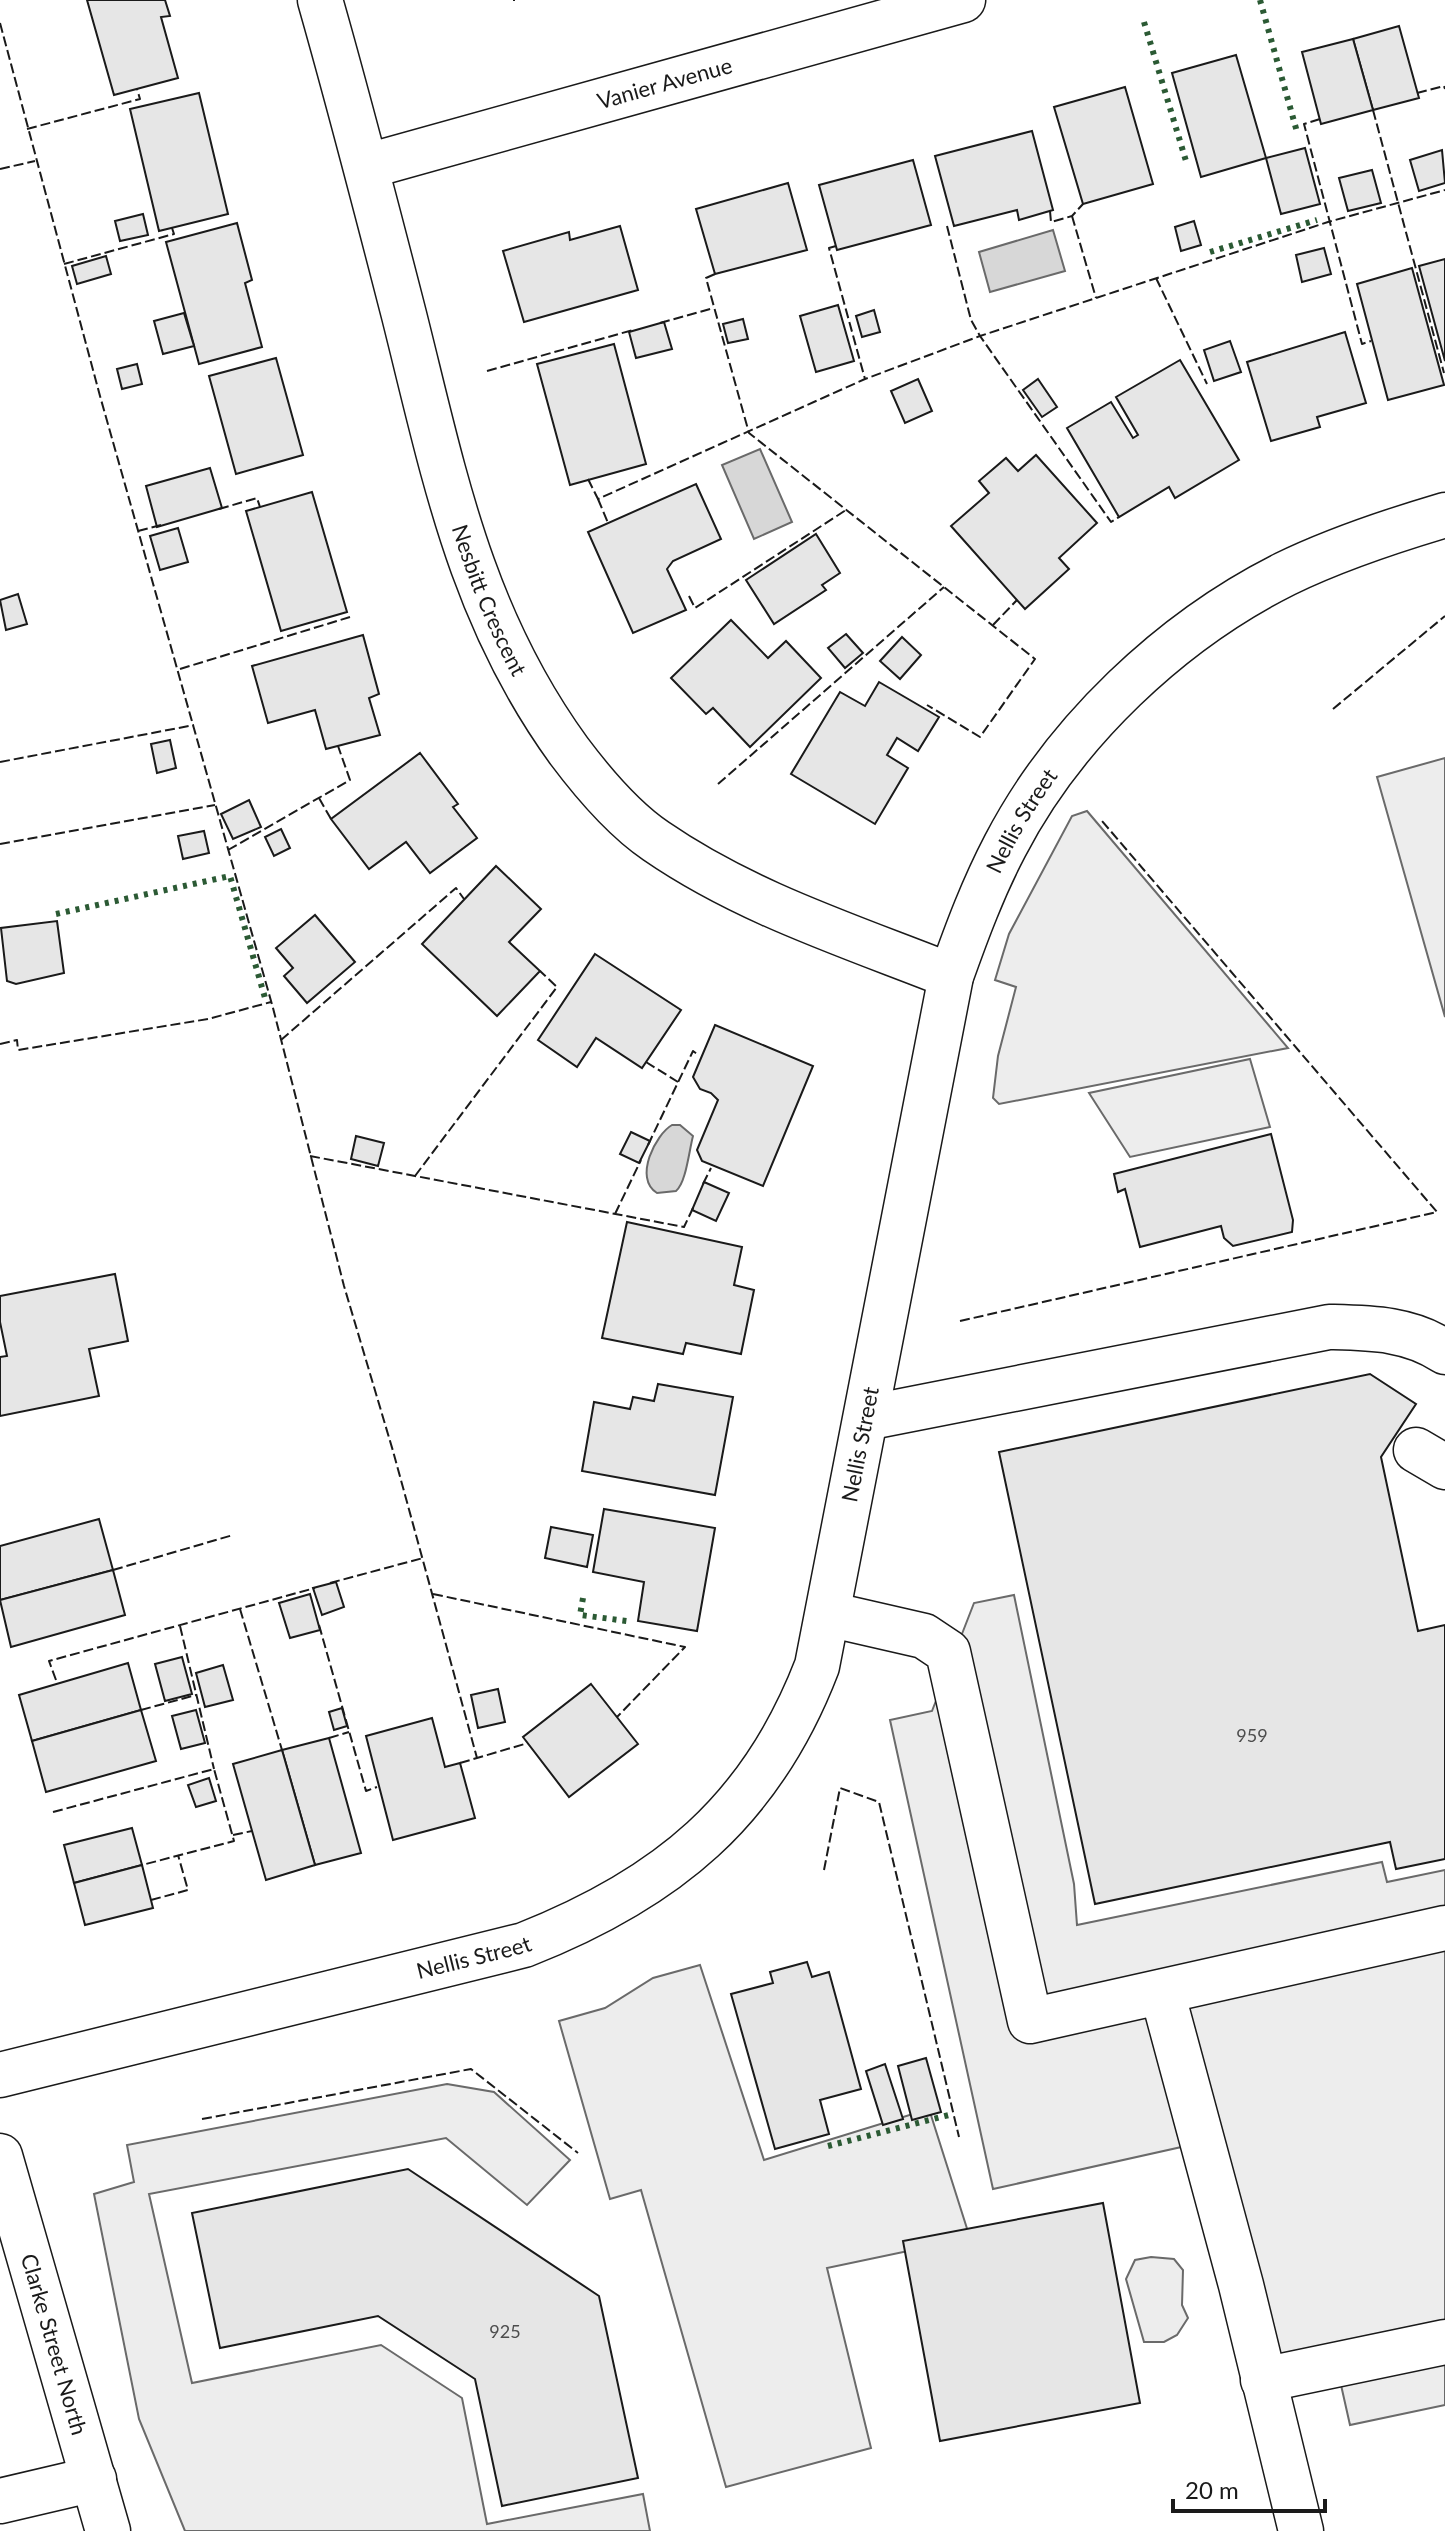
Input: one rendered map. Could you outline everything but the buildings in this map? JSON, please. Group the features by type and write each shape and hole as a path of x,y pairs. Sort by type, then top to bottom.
{"street":[{"name":"Nesbitt Crescent","path":"320,0 368,166 450,502 490,618 537,707 597,785 654,840 762,903 951,976"},
{"name":"Vanier Avenue","path":"368,166 963,0"},
{"name":"Nellis Street","path":"0,2075 495,1953 569,1927 612,1906 653,1881 700,1843 767,1769 804,1700 817,1666 951,976 975,910 1006,844 1086,731 1145,670 1217,614 1286,574 1383,534 1445,515"},
{"path":"866,1418 1329,1327 1384,1328 1422,1338 1445,1352"},
{"path":"828,1614 924,1636 948,1652 1030,2021 1445,1928"},
{"path":"1162,1992 1301,2531"},
{"name":"Clarke Street North","path":"0,2156 108,2531"},
{"path":"1263,2380 1445,2342"},
{"path":"0,2501 94,2479"}],"shaded area":[{"path":"1053,230 1065,271 990,292 979,252"},
{"path":"760,449 792,522 754,539 722,465"},
{"path":"1445,758 1445,1017 1377,777"},
{"path":"1087,811 1288,1048 999,1104 993,1098 998,1056 1016,987 995,980 1009,934 1072,816"},
{"path":"1250,1059 1270,1127 1130,1157 1089,1093"},
{"path":"672,1125 680,1125 693,1136 687,1166 676,1191 657,1193 650,1186 647,1167 654,1147"},
{"path":"1014,1595 1074,1884 1077,1925 1382,1862 1387,1882 1445,1870 1445,2405 1350,2425 1341,2385 1258,2401 1195,2144 993,2189 890,1720 932,1711 974,1603"},
{"path":"700,1965 764,2160 929,2109 970,2238 827,2268 871,2448 726,2487 641,2190 610,2199 559,2021 605,2008 653,1978"},
{"path":"447,2084 494,2092 570,2160 527,2205 446,2138 149,2194 192,2383 381,2345 462,2398 487,2524 643,2494 650,2531 185,2531 139,2419 94,2194 134,2182 127,2145"},
{"path":"1151,2257 1174,2259 1183,2270 1182,2305 1188,2318 1177,2335 1164,2342 1144,2342 1126,2279 1135,2260"}],"hedge":[{"path":"1260,0 1297,132"},
{"path":"1144,22 1186,161"},
{"path":"1210,252 1317,220"},
{"path":"56,914 230,876 265,998"},
{"path":"583,1598 580,1615 627,1621"},
{"path":"828,2146 949,2115"}],"fence":[{"path":"0,23 100,396 273,1008 344,1286 393,1451 477,1758"},
{"path":"1417,93 1444,86 1445,89"},
{"path":"27,129 140,99 137,89"},
{"path":"1373,110 1444,373"},
{"path":"1320,119 1304,124 1362,344 1371,341"},
{"path":"0,169 35,161"},
{"path":"588,479 598,499 865,379 980,336 1328,222 1445,190"},
{"path":"1050,211 1051,222 1072,216 1083,204"},
{"path":"1072,216 1096,298"},
{"path":"947,226 971,320 980,336 1111,522 1119,517"},
{"path":"64,264 174,234 172,228"},
{"path":"836,246 829,248 865,379"},
{"path":"715,274 706,278 749,433 1035,659 980,737 927,705"},
{"path":"1156,278 1207,384"},
{"path":"660,323 714,308"},
{"path":"487,371 633,330"},
{"path":"219,509 257,498 260,507"},
{"path":"598,499 608,523"},
{"path":"689,596 695,608 846,510"},
{"path":"138,531 161,525"},
{"path":"718,784 944,587"},
{"path":"993,625 1017,600"},
{"path":"1333,709 1445,616"},
{"path":"180,669 350,617"},
{"path":"0,762 194,725"},
{"path":"228,850 350,780 338,746"},
{"path":"319,798 331,819"},
{"path":"0,844 215,805"},
{"path":"960,1321 1437,1212 1102,821"},
{"path":"281,1040 456,888 464,899"},
{"path":"415,1176 557,987 540,971"},
{"path":"0,1044 17,1040 18,1050 208,1019 271,1002"},
{"path":"648,1145 693,1051 697,1054"},
{"path":"646,1062 678,1082"},
{"path":"310,1156 684,1227 694,1206"},
{"path":"615,1214 641,1160"},
{"path":"703,1184 711,1168"},
{"path":"113,1570 233,1535"},
{"path":"330,1583 423,1558"},
{"path":"56,1680 49,1661 315,1588"},
{"path":"433,1594 685,1647 617,1717"},
{"path":"240,1609 282,1750"},
{"path":"319,1625 366,1791 377,1787"},
{"path":"180,1626 214,1769"},
{"path":"141,1710 196,1695"},
{"path":"329,1738 349,1732"},
{"path":"460,1763 528,1743"},
{"path":"53,1812 214,1769 234,1841 142,1865"},
{"path":"824,1870 840,1788 879,1802 959,2137"},
{"path":"233,1835 252,1831"},
{"path":"151,1900 188,1890 178,1855"},
{"path":"202,2119 471,2069 578,2153"}]}
